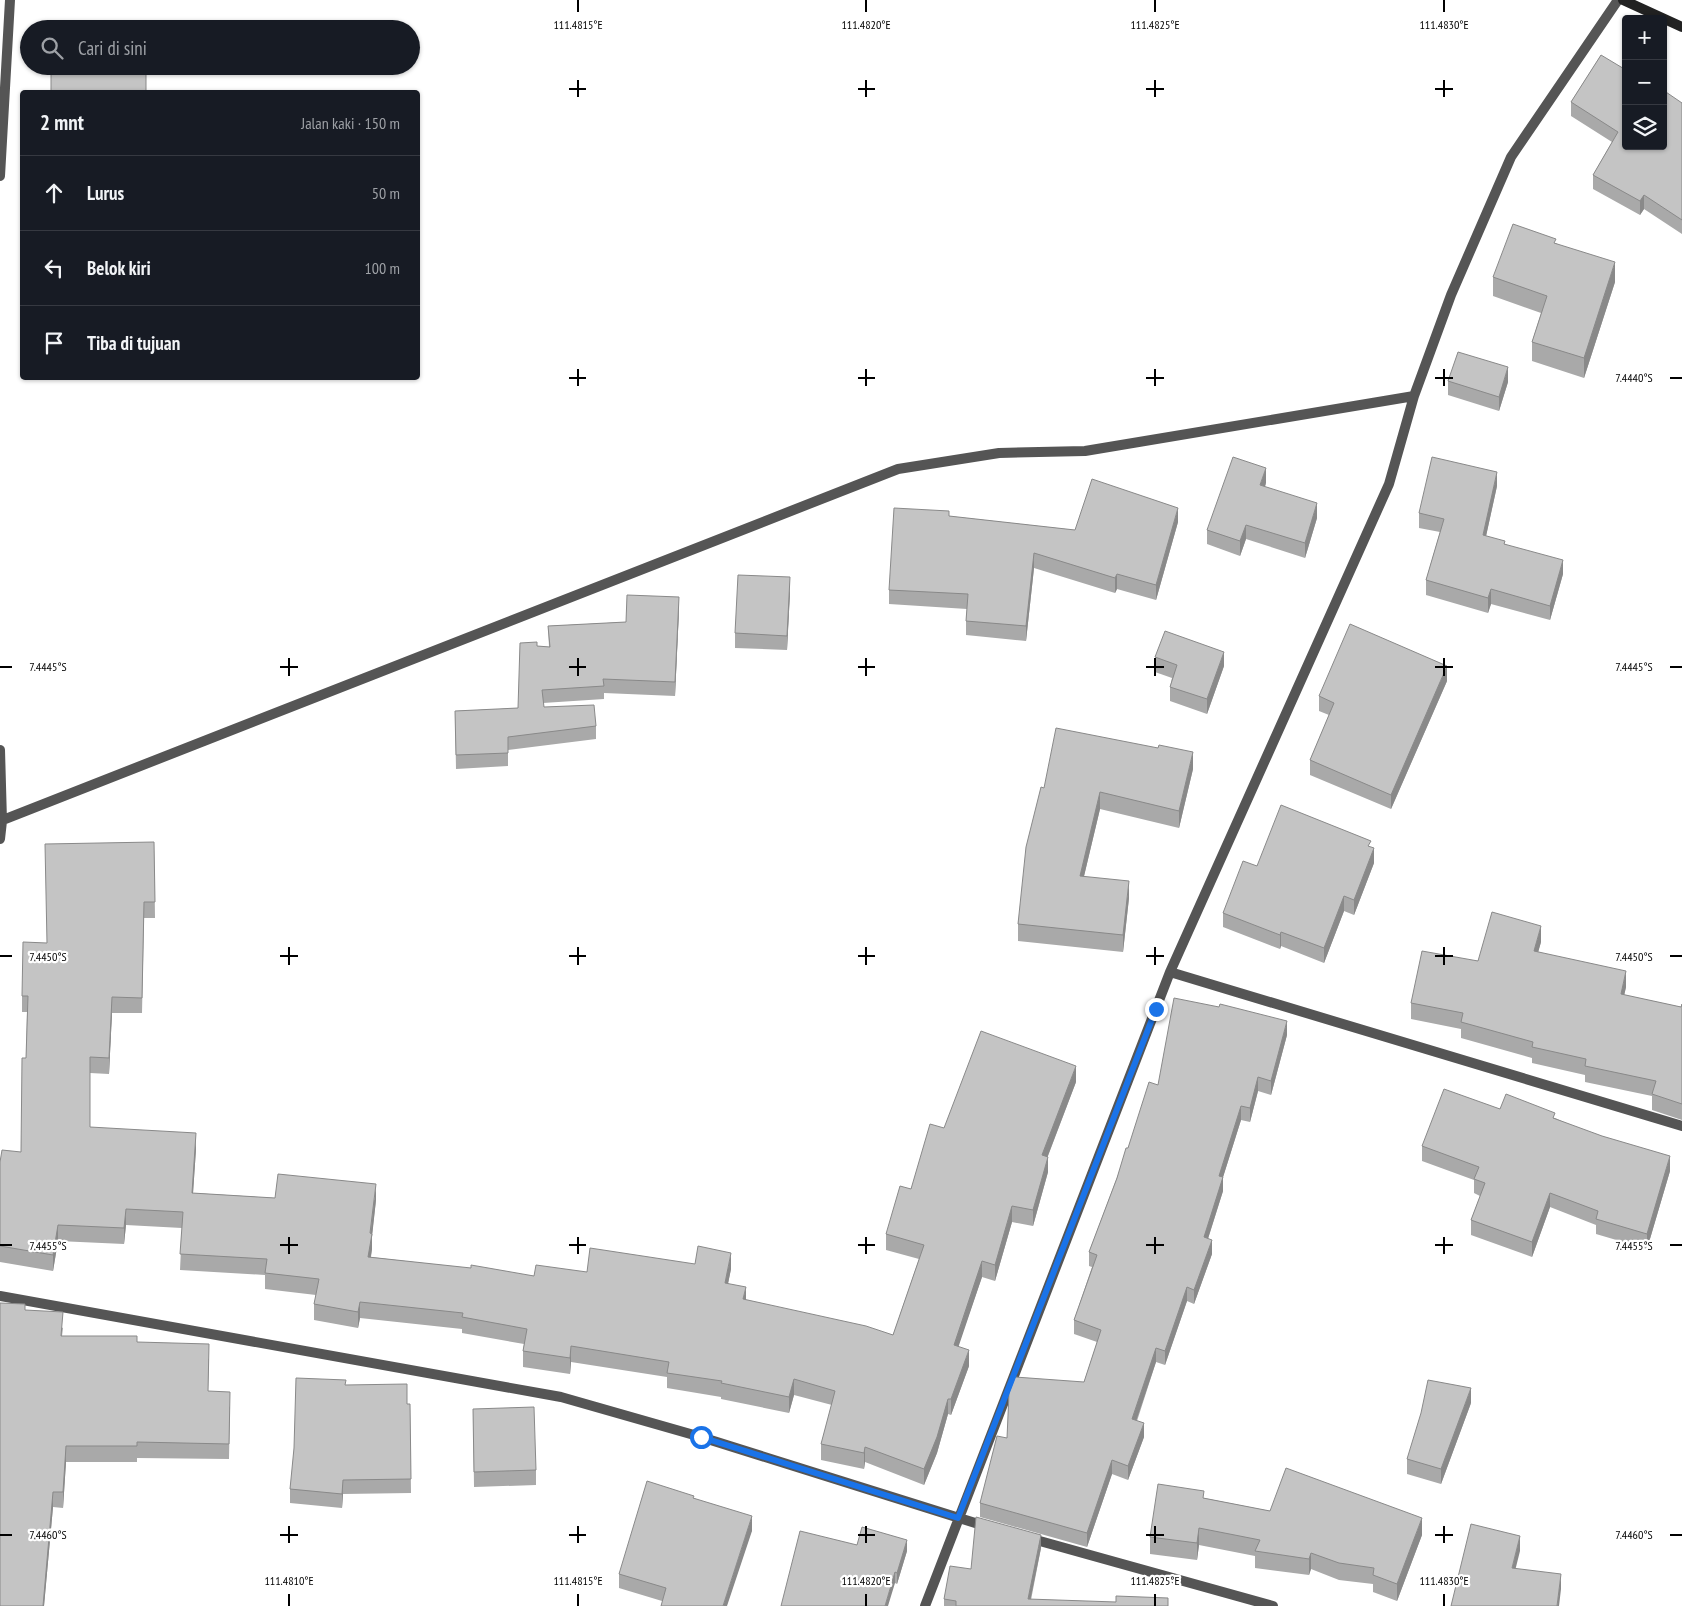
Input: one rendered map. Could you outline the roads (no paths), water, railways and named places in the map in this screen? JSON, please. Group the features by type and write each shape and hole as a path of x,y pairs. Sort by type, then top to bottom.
{"main road":[{"path":"1622,0 1682,27"}],"street":[{"path":"0,176 10,0"},
{"path":"924,1606 1170,972 1390,484 1414,396 1451,295 1511,157 1618,0"},
{"path":"1,821 898,468 999,453 1085,451 1414,396"},
{"path":"0,750 0,838"},
{"path":"1170,972 1682,1126"},
{"path":"0,1296 561,1397 701,1437 996,1529"},
{"path":"1015,1534 1273,1606"}]}
